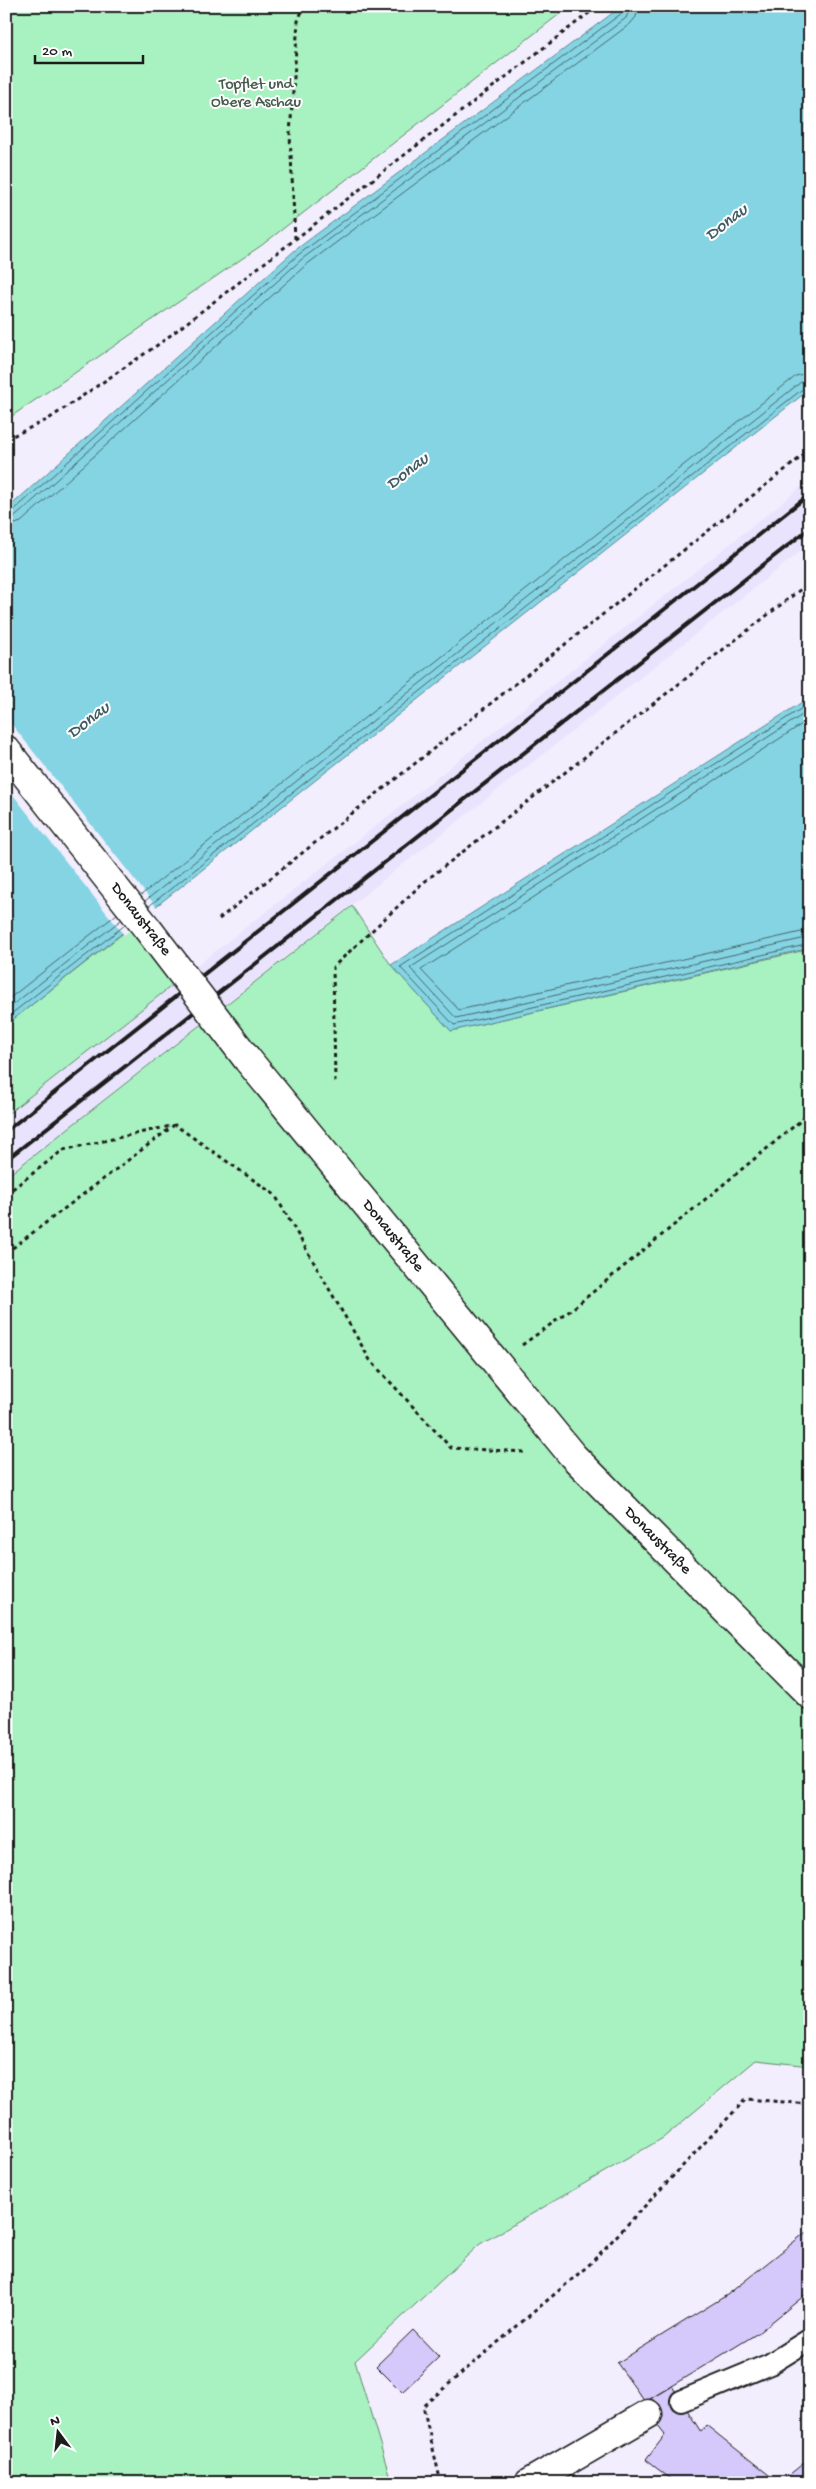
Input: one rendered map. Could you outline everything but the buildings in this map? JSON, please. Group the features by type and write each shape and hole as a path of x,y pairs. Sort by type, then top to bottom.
{"street":[{"name":"Donaustraße","path":"6,750 248,1060 572,1454 810,1695"},
{"path":"529,2483 648,2414"}],"lane":[{"path":"681,2401 770,2364 810,2339"}],"path":[{"path":"295,240 290,134 298,21 304,6"},
{"path":"6,439 47,420 159,344 598,6"},
{"path":"219,919 810,450"},
{"path":"335,1082 333,967 424,882 810,582"},
{"path":"497,1363 570,1310 810,1113"},
{"path":"6,1253 174,1125"},
{"path":"6,1194 63,1150 174,1125 275,1195 370,1360 451,1448 572,1454"},
{"path":"441,2483 423,2406 590,2264 746,2099 810,2104"}],"shaded area":[{"path":"810,480 810,544 6,1177 6,1115 391,814"}],"green space":[{"name":"Topflet und Obere Aschau","path":"6,6 570,6 262,245 6,420"},
{"path":"352,906 391,965 451,1031 810,949 810,2066 756,2060 663,2138 480,2244 355,2361 389,2474 365,2483 6,2483 6,1177"},
{"path":"140,920 183,977 6,1115 6,1025"}],"water":[{"name":"Donau","path":"622,6 810,6 810,389 6,1025 6,510 294,251"},
{"path":"810,697 810,948 451,1031 391,965"}],"pier":[{"path":"6,717 158,909 124,935 6,786"}],"railway":[{"path":"6,1131 810,494"},
{"path":"6,1160 810,528"}]}
